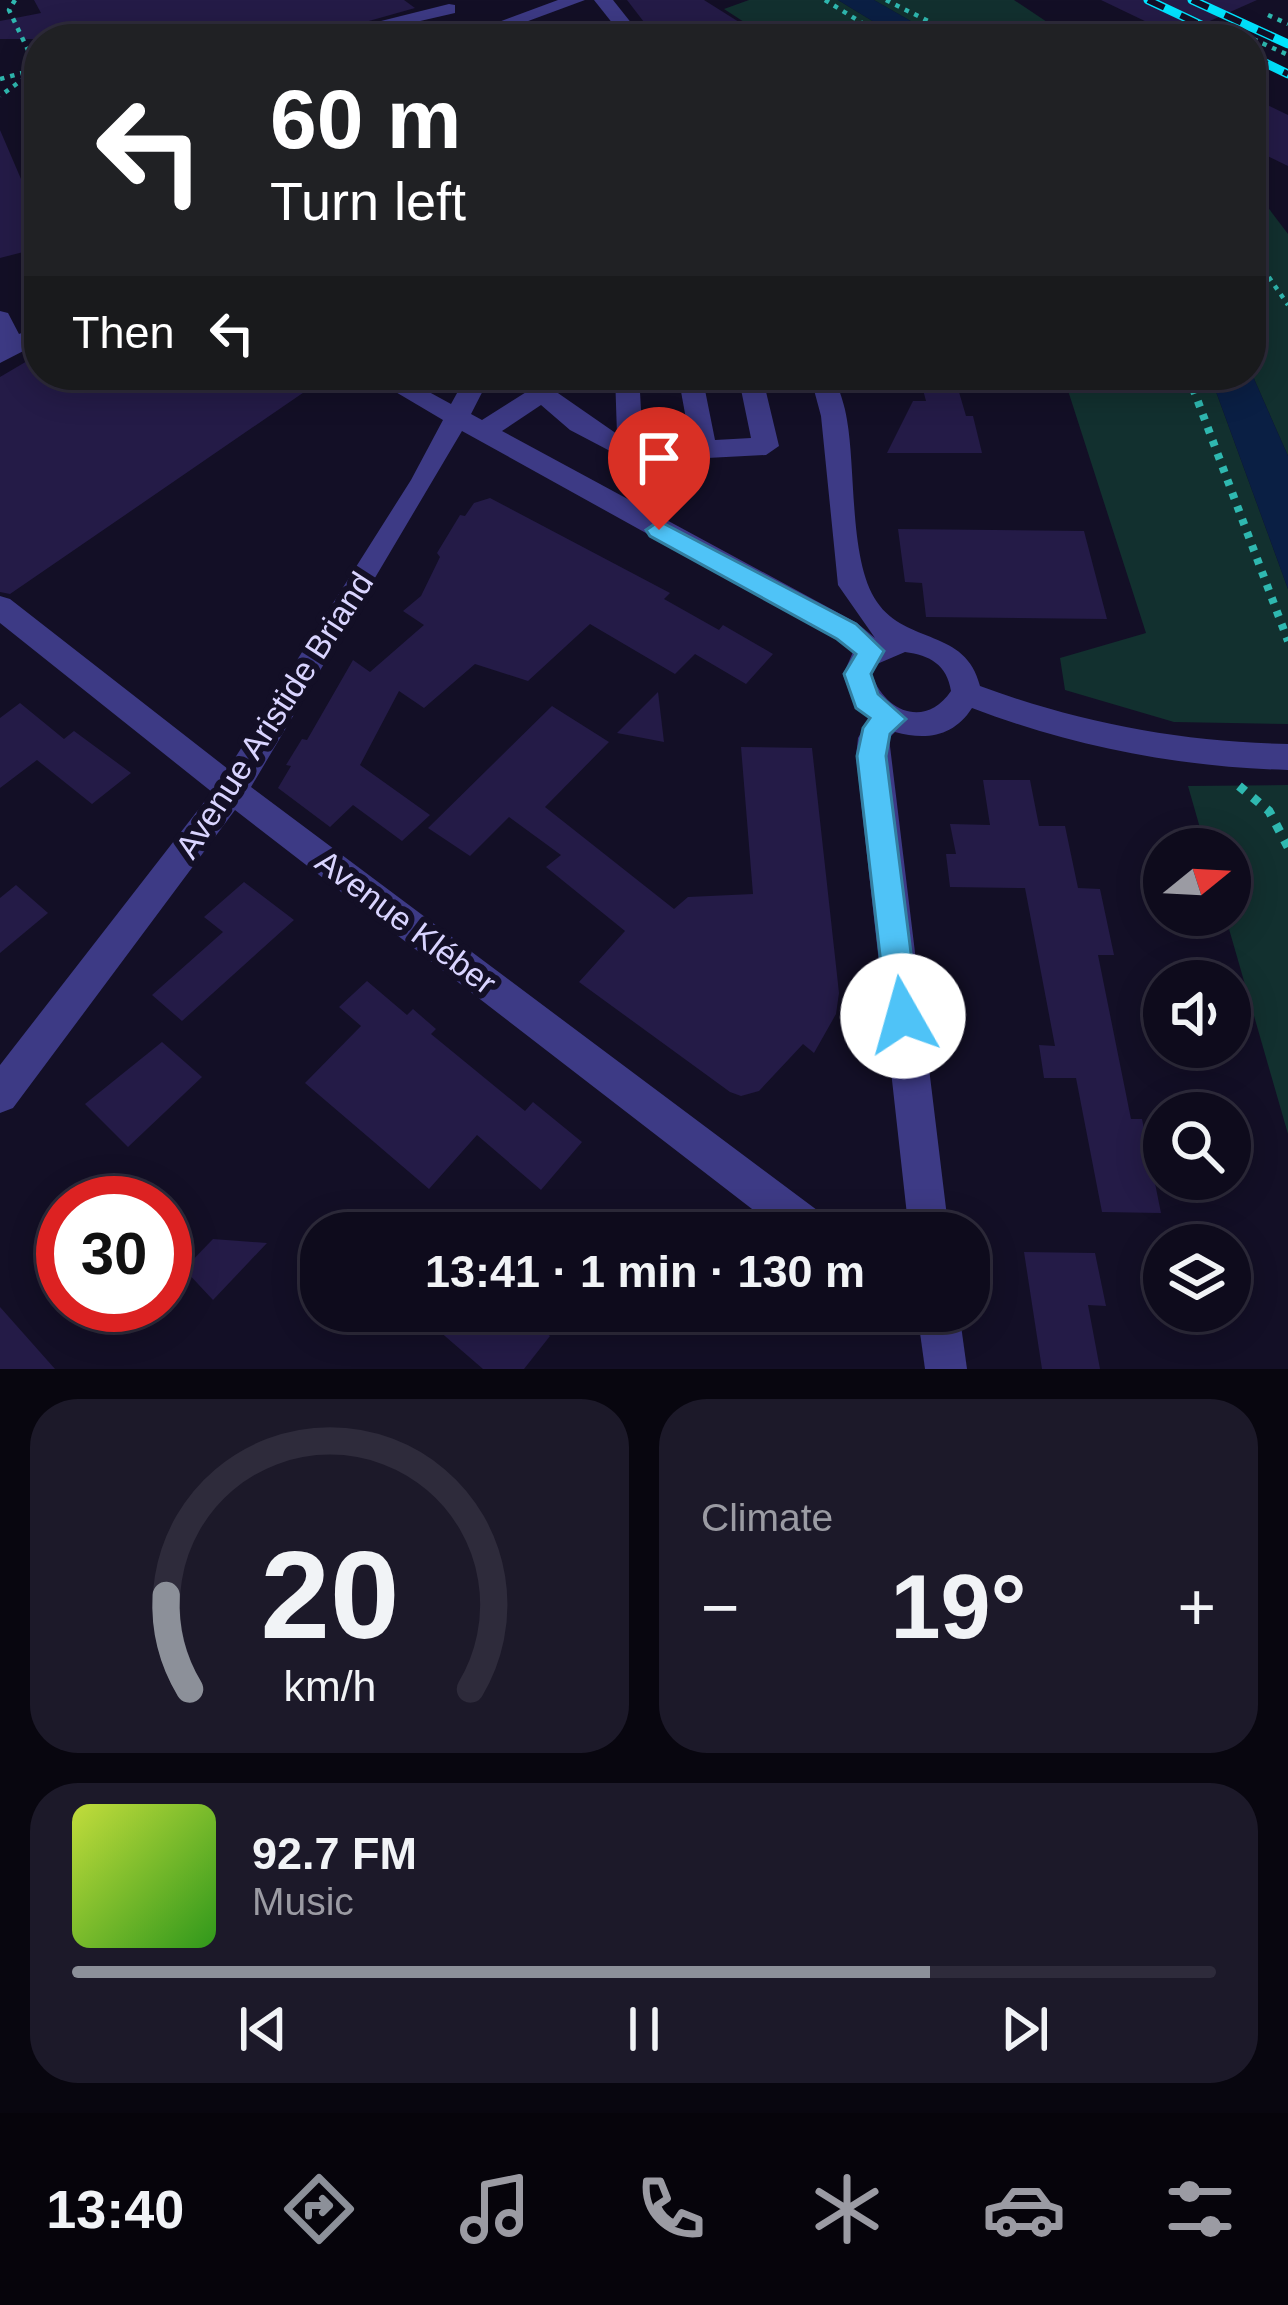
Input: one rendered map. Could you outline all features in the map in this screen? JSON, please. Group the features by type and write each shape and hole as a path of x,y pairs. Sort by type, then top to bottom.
{"street":[{"path":"517,24 576,0"},
{"path":"374,24 446,5 472,24"},
{"path":"0,318 9,338 19,345"},
{"path":"406,390 847,632 871,651"},
{"name":"Avenue Aristide Briand","path":"0,1095 232,790 422,482 469,425 475,390"},
{"path":"469,425 534,390"},
{"path":"550,390 579,424 631,453 766,446 753,390"},
{"path":"628,390 631,453"},
{"path":"693,390 704,448"},
{"path":"826,390 834,416 852,585 871,616 903,641"},
{"name":"Avenue Kléber","path":"0,607 232,790 787,1212"},
{"path":"903,641 936,647 950,656 965,680 962,705 940,722 924,725 892,719 877,711 859,687 858,674 871,651 903,641"},
{"path":"966,693 1100,738 1200,755 1283,757"},
{"path":"892,719 877,728 872,756 926,1212"}],"path":[{"path":"9,10 15,0"},
{"path":"811,0 832,4"},
{"path":"825,0 865,24"},
{"path":"886,0 934,24"},
{"path":"0,11 9,10"},
{"path":"9,10 24,42"},
{"path":"1268,15 1288,24"},
{"path":"1266,273 1288,305"},
{"path":"1194,390 1288,640"},
{"path":"1200,755 1269,811 1288,847"}],"green space":[{"path":"749,0 838,0 877,24 747,24 724,9"},
{"path":"874,0 1014,0 1050,24 916,24"},
{"path":"1266,205 1288,234 1288,456 1259,390 1266,390"},
{"path":"1068,390 1215,390 1288,589 1288,724 1174,722 1065,690 1060,658 1146,633"},
{"path":"1288,785 1288,1134 1251,1005 1251,960 1238,960 1231,936 1251,936 1251,828 1200,828 1188,786"}],"water":[{"path":"838,0 874,0 916,24 877,24"},
{"path":"1215,390 1259,390 1288,456 1288,589"}],"building":[{"path":"34,0 404,0 415,8 358,24 24,24 24,39 0,39 0,21 41,13"},
{"path":"627,0 704,0 742,24 645,24"},
{"path":"1101,0 1257,0 1203,24 1151,24"},
{"path":"1266,104 1288,115 1288,166 1266,155"},
{"path":"0,130 24,186 24,252 0,258"},
{"path":"24,363 24,390 307,390 10,594 0,592 0,377"},
{"path":"923,390 958,390 966,416 973,416 982,453 887,453 913,401 926,401"},
{"path":"490,498 670,593 664,599 719,630 723,625 773,654 746,684 695,654 675,674 590,624 528,681 475,664 424,708 399,691 360,765 430,815 402,841 353,805 330,827 278,788 291,766 286,765 302,739 307,740 353,660 370,672 424,625 403,611 421,596 440,557 437,553 460,515"},
{"path":"898,529 1084,531 1107,619 926,617 922,583 905,582"},
{"path":"658,692 664,742 617,733"},
{"path":"20,703 64,739 74,731 131,773 92,804 37,760 0,788 0,718"},
{"path":"552,706 609,742 545,807 674,909 688,897 753,894 741,747 812,748 839,993 836,1014 814,1053 803,1044 759,1091 741,1096 730,1092 579,982 625,931 546,867 561,855 509,817 470,856 428,828"},
{"path":"983,780 1030,780 1039,826 1065,826 1078,888 1100,889 1114,955 1098,955 1131,1119 1142,1119 1143,1124 1143,1200 1158,1200 1161,1213 1102,1212 1076,1078 1044,1078 1039,1045 1055,1046 1025,888 950,887 946,854 956,854 950,824 990,825"},
{"path":"244,882 294,920 182,1021 152,995 223,932 204,917"},
{"path":"16,885 48,913 0,953 0,898"},
{"path":"367,981 407,1015 413,1009 436,1029 431,1034 525,1111 533,1102 582,1142 541,1190 477,1135 429,1189 305,1083 361,1026 339,1007"},
{"path":"162,1042 202,1077 128,1147 85,1104"},
{"path":"213,1239 267,1243 213,1300 192,1278 192,1261"},
{"path":"1024,1252 1095,1253 1106,1306 1088,1305 1100,1369 1042,1369"},
{"path":"0,1307 55,1369 0,1369"},
{"path":"440,1332 545,1332 550,1336 524,1369 483,1369"}],"railway":[{"path":"1148,0 1199,24"},
{"path":"1192,0 1244,24"},
{"path":"1266,34 1288,44"},
{"path":"1266,63 1288,74"}],"route":[{"path":"659,530 847,632 871,651 858,674 859,687 877,711 892,719 871,738 903,1016"}]}
